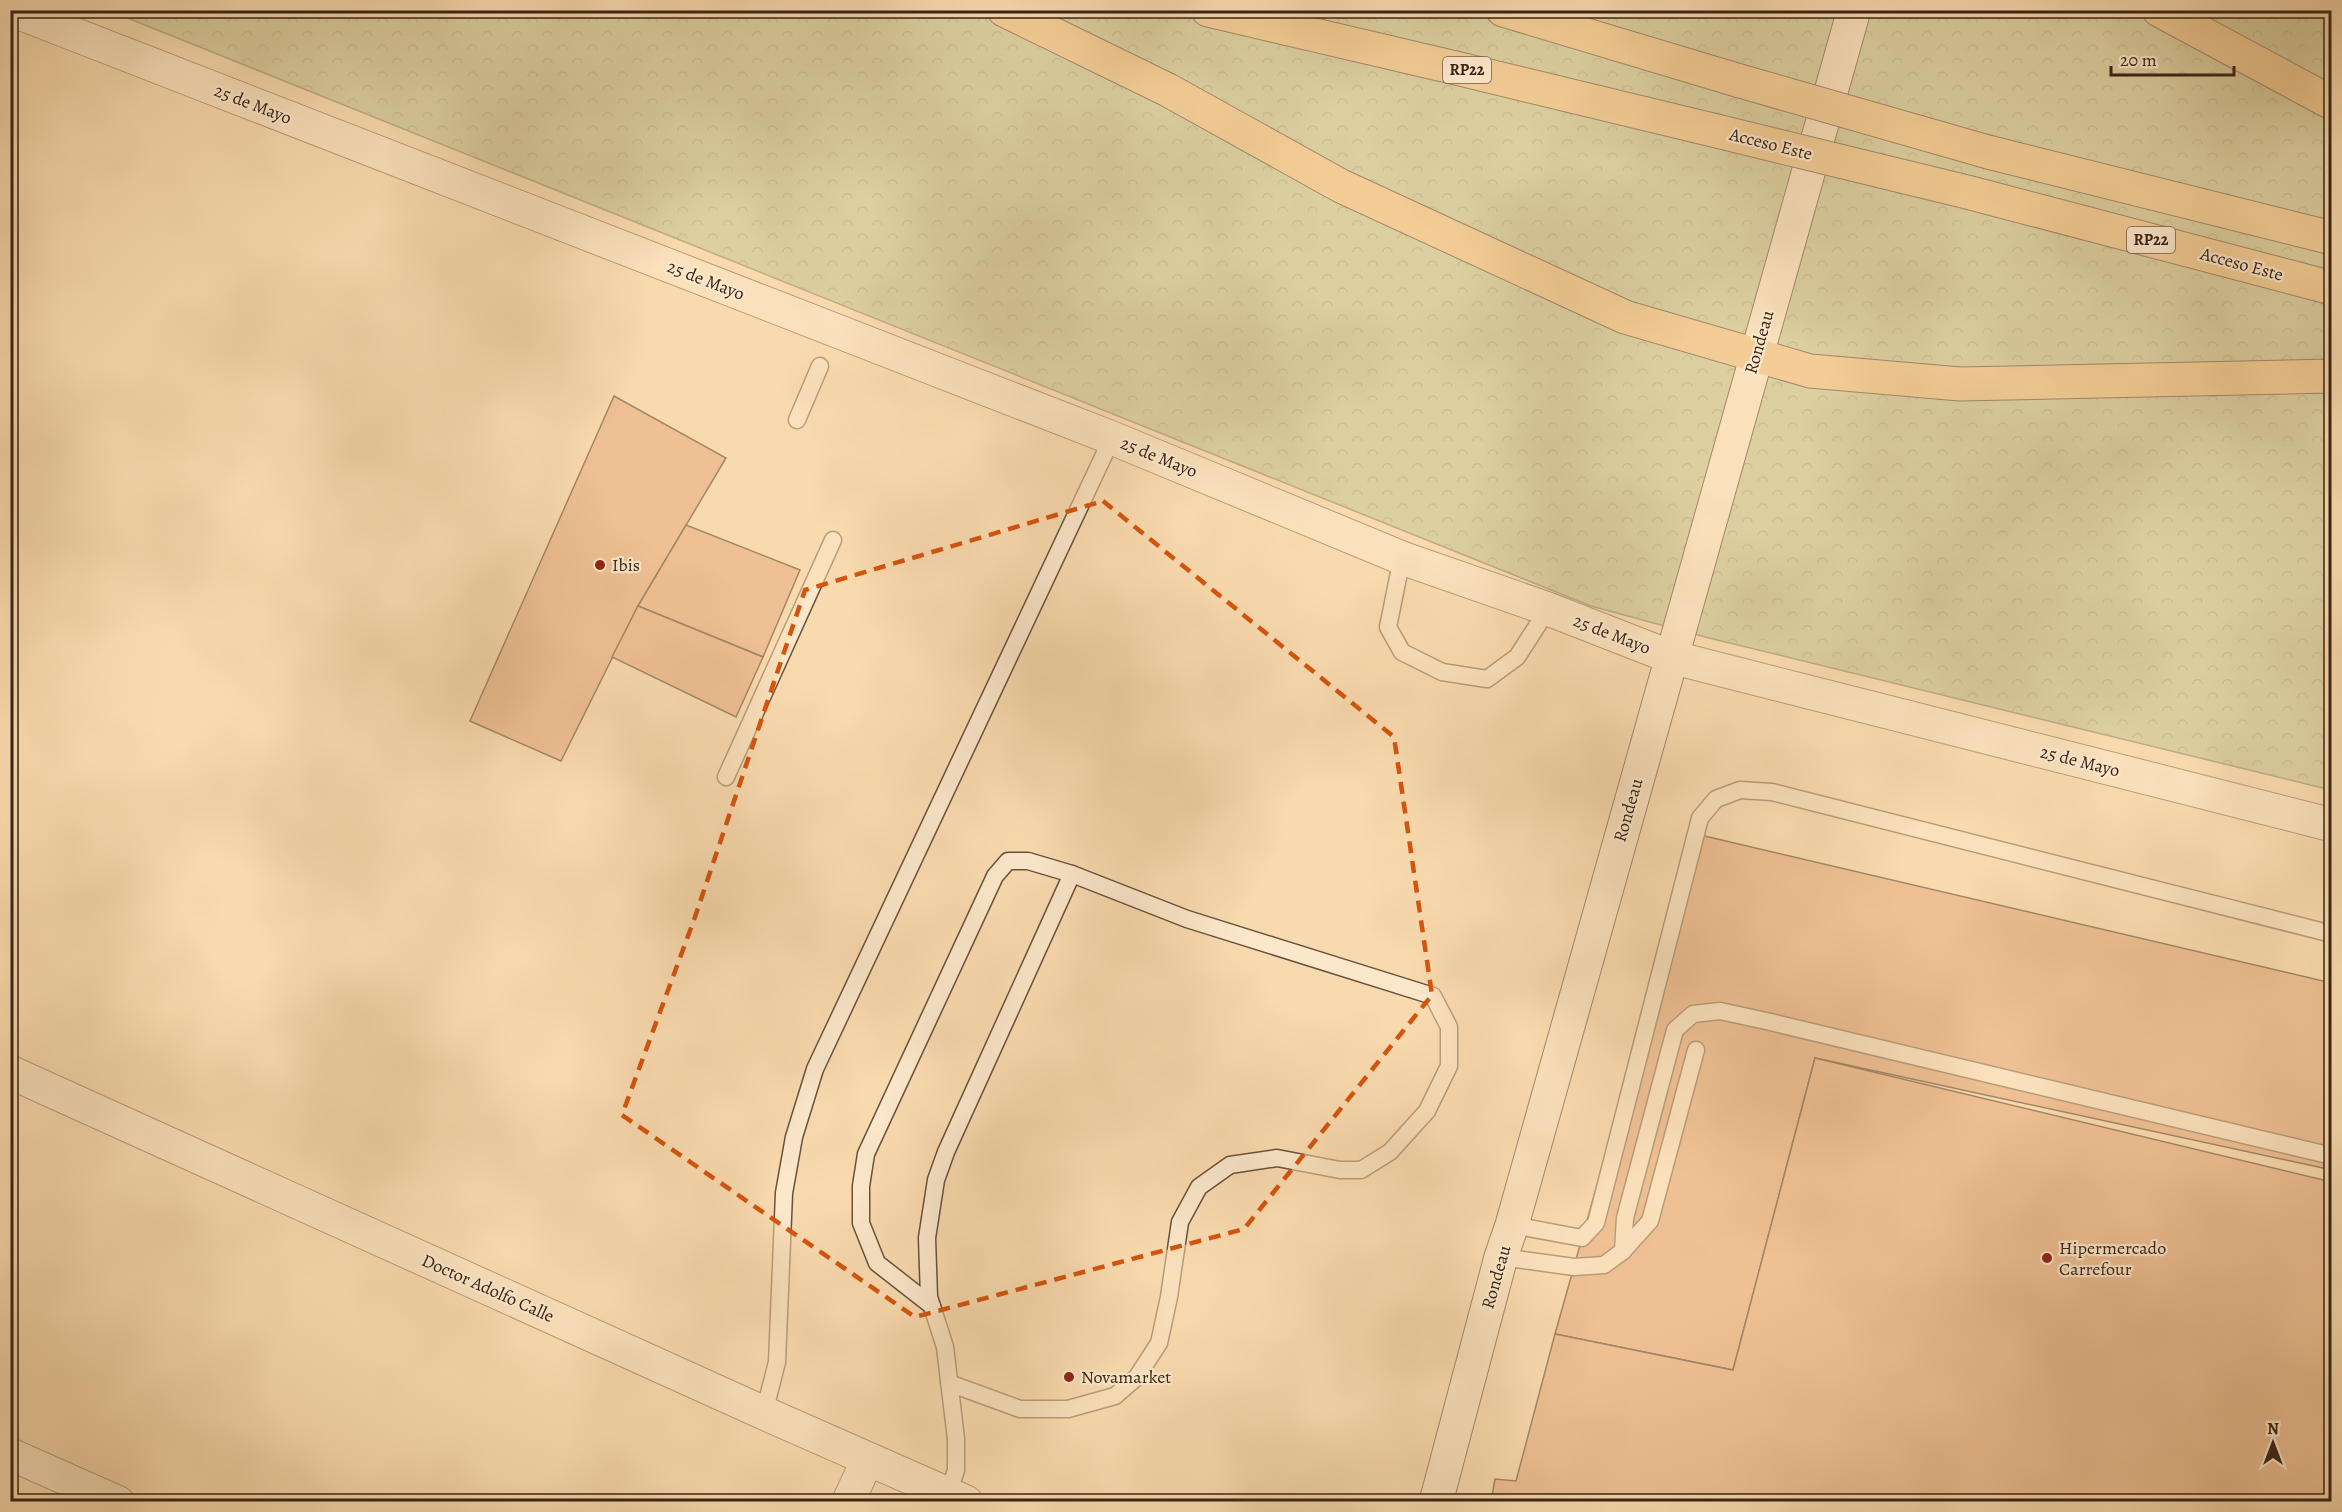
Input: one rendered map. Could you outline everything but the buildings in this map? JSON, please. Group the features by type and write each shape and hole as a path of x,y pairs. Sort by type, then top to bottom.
{"highway":[{"path":"1004,10 1168,90 1341,186 1625,317 1755,356 1810,371 1960,384 2331,376"},
{"name":"Acceso Este","path":"1208,10 1971,193 2331,288"},
{"path":"1503,10 1988,152 2331,238"},
{"path":"2159,10 2331,102"}],"street":[{"name":"25 de Mayo","path":"12,10 1112,438 1402,558 1548,609 1671,657 2331,825"},
{"name":"Rondeau","path":"1436,1502 1501,1257 1512,1225 1854,10"},
{"name":"Doctor Adolfo Calle","path":"10,1072 957,1498"},
{"path":"10,1454 118,1502"},
{"path":"848,1502 868,1459"}],"lane":[{"path":"797,420 820,366"},
{"path":"764,1413 777,1362 784,1193 794,1137 815,1069 1112,438"},
{"path":"726,777 832,540"},
{"path":"1402,558 1388,627 1402,652 1442,672 1487,679 1517,657 1548,609"},
{"path":"1512,1225 1582,1238 1596,1222 1700,818 1716,799 1740,790 1772,792 2331,934"},
{"path":"932,1306 877,1263 861,1223 861,1186 866,1154 995,876 1008,861 1028,861 1072,874 1187,918 1433,996 1449,1027 1449,1066 1427,1111 1390,1152 1362,1170 1340,1170 1277,1158 1230,1165 1199,1187 1180,1222 1169,1297 1159,1343 1137,1377 1115,1396 1068,1409 1020,1409 949,1383"},
{"path":"957,1498 956,1438 945,1347 929,1297 927,1238 936,1180 946,1152 1072,874"},
{"path":"1623,1251 1625,1218 1675,1030 1693,1014 1720,1011 1766,1021 2331,1156"},
{"path":"1501,1257 1574,1267 1604,1265 1623,1251 1650,1221 1696,1050"}],"highlighted area":[{"path":"1103,501 1394,737 1432,995 1244,1229 915,1317 622,1115 695,917 805,590"}],"green space":[{"path":"110,11 2331,11 2331,790 1705,637 1591,606"}],"place":[{"name":"Ibis","path":"600,565"},
{"name":"Hipermercado Carrefour","path":"2047,1258"},
{"name":"Novamarket","path":"1069,1377"}]}
